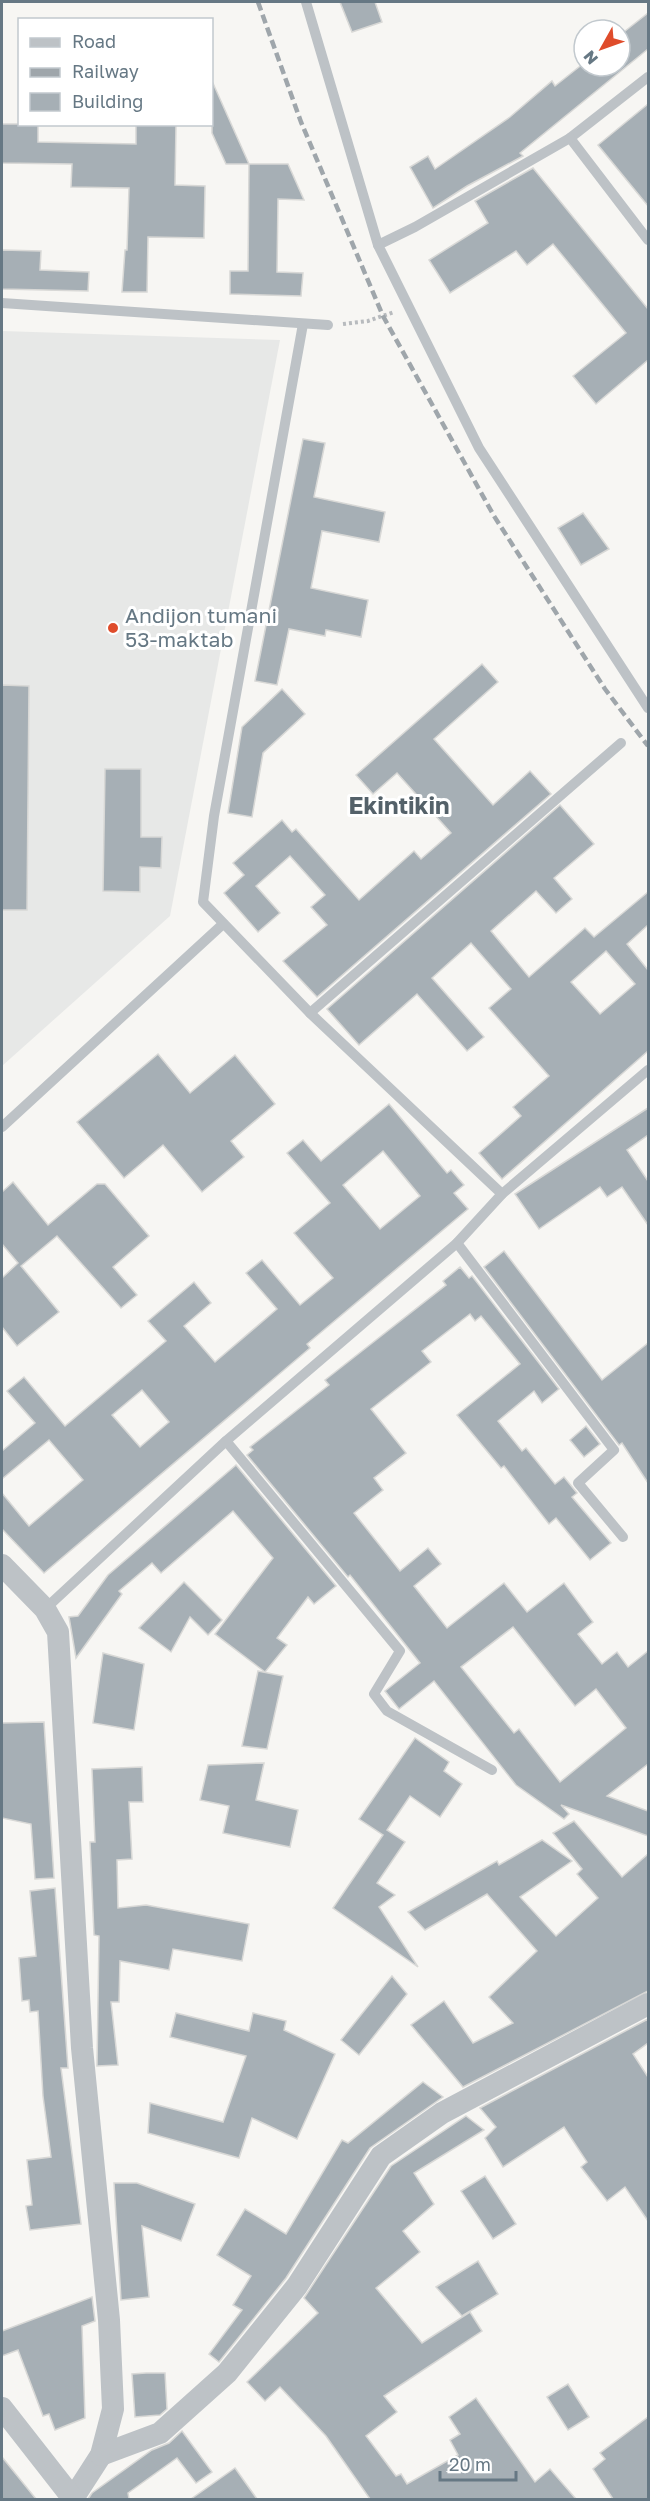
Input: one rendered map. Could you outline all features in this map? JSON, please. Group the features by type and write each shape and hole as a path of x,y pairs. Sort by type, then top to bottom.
{"street":[{"path":"2,1565 45,1609 58,1632 82,2048 109,2320 113,2409 101,2455 73,2498 2,2408"},
{"path":"101,2455 160,2433 227,2373 297,2286 381,2156 442,2113 648,2004"}],"lane":[{"path":"306,2 378,245 479,448 648,708"},
{"path":"378,245 415,227 570,138 648,77"},
{"path":"570,138 648,240"},
{"path":"2,303 328,325"},
{"path":"303,324 214,816 203,902 310,1013 502,1194"},
{"path":"310,1013 621,743"},
{"path":"2,1127 223,924"},
{"path":"45,1609 226,1441 456,1243 502,1194 647,1074"},
{"path":"456,1243 615,1450 578,1483 623,1537"},
{"path":"226,1441 400,1651 374,1694 387,1711 492,1770"}],"path":[{"path":"328,325 368,321 409,306"}],"shaded area":[{"name":"Andijon tumani 53-maktab","path":"2,331 280,340 170,916 2,1066"}],"building":[{"path":"340,2 375,2 382,22 352,32"},
{"path":"648,13 648,49 632,62 632,26"},
{"path":"572,73 572,78 612,78 520,153 523,156 467,186 433,208 410,167 428,156 435,169 510,117 552,81 555,86"},
{"path":"213,83 249,164 226,164 212,133"},
{"path":"648,104 648,206 598,145"},
{"path":"2,124 38,126 38,142 136,144 136,126 176,126 175,185 205,186 204,238 148,237 147,292 122,292 125,250 127,250 129,188 71,187 72,164 2,163"},
{"path":"249,164 288,164 304,200 278,199 277,272 303,273 301,296 230,294 230,271 248,271"},
{"path":"533,168 648,309 648,360 596,404 573,376 626,333 553,244 527,265 516,251 450,293 429,260 488,223 475,201"},
{"path":"2,250 41,251 40,270 89,272 88,291 2,289"},
{"path":"303,439 325,443 314,497 385,512 379,542 322,531 311,588 368,600 361,637 326,630 325,636 289,629 277,685 255,681"},
{"path":"583,513 609,549 581,565 558,528"},
{"path":"482,664 498,682 434,739 493,805 530,771 551,794 317,997 283,961 327,925 311,907 325,895 290,856 256,886 280,913 258,932 224,893 244,875 233,863 282,820 292,832 296,829 359,900 414,851 421,859 451,833 397,773 373,794 356,775"},
{"path":"2,685 29,686 27,910 2,910"},
{"path":"282,689 305,714 263,753 252,817 228,813 242,727"},
{"path":"105,769 141,769 141,837 162,837 161,868 140,867 140,892 103,891"},
{"path":"560,805 594,844 554,878 572,899 556,913 536,891 491,931 529,977 585,928 594,937 648,892 648,925 627,944 648,970 648,1051 502,1179 479,1153 521,1116 513,1107 549,1076 489,1008 511,989 471,943 432,978 484,1037 467,1051 417,994 359,1045 327,1009","holes":["606,951 635,984 600,1014 571,982"]},
{"path":"158,1054 190,1093 235,1055 275,1104 231,1141 244,1157 202,1192 163,1145 124,1178 77,1122"},
{"path":"389,1104 447,1173 451,1170 464,1185 454,1193 468,1209 307,1344 310,1348 44,1573 2,1529 2,1493 29,1526 83,1480 49,1440 2,1479 2,1451 35,1423 7,1391 24,1377 65,1426 166,1341 148,1321 194,1282 211,1303 184,1326 215,1362 277,1309 246,1273 262,1260 300,1305 333,1278 294,1233 330,1203 287,1153 303,1140 321,1161","holes":["383,1151 420,1196 380,1229 343,1185","142,1390 169,1422 140,1447 112,1415"]},
{"path":"648,1108 648,1135 627,1150 648,1181 648,1225 622,1187 607,1197 600,1187 539,1229 515,1194"},
{"path":"13,1182 48,1225 97,1184 105,1184 149,1236 113,1267 137,1295 121,1308 57,1236 21,1266 59,1312 17,1346 2,1327 2,1278 18,1263 2,1244 2,1192"},
{"path":"504,1251 602,1380 648,1343 648,1483 622,1443 619,1445 484,1267"},
{"path":"460,1267 469,1278 472,1276 559,1389 542,1403 534,1391 498,1421 522,1451 526,1448 555,1484 564,1477 577,1493 572,1497 611,1543 590,1560 556,1518 549,1524 504,1466 501,1468 457,1415 520,1364 481,1316 475,1321 470,1314 422,1351 431,1362 371,1409 406,1453 374,1478 383,1490 354,1513 400,1571 428,1548 441,1564 414,1586 447,1628 504,1583 527,1612 564,1583 593,1622 578,1634 602,1664 617,1652 628,1667 648,1651 648,1764 607,1796 648,1811 648,1836 561,1805 569,1814 564,1819 516,1785 434,1681 399,1709 385,1691 420,1663 350,1575 348,1577 247,1455 253,1450 250,1447 329,1385 325,1380 446,1285 443,1281","holes":["513,1627 575,1706 596,1689 626,1728 560,1782 519,1729 514,1733 461,1667"]},
{"path":"586,1426 600,1444 584,1457 570,1440"},
{"path":"236,1465 336,1586 314,1604 308,1597 277,1638 287,1645 265,1672 215,1634 273,1558 233,1511 161,1573 152,1563 119,1591 122,1594 76,1658 69,1617 78,1616 108,1575"},
{"path":"184,1582 222,1620 208,1635 190,1617 171,1652 139,1628"},
{"path":"103,1653 144,1664 134,1730 93,1723"},
{"path":"258,1671 283,1676 267,1749 242,1746"},
{"path":"44,1722 54,1878 35,1879 31,1824 2,1818 2,1723"},
{"path":"415,1738 449,1762 444,1771 462,1784 440,1817 410,1796 387,1830 405,1842 377,1883 395,1895 379,1907 418,1967 333,1908 383,1835 359,1819"},
{"path":"264,1763 256,1800 298,1810 290,1847 223,1833 229,1806 200,1800 208,1765"},
{"path":"142,1767 143,1802 129,1802 132,1859 117,1860 118,1908 146,1905 249,1924 242,1961 173,1949 169,1970 120,1961 119,2002 111,2002 118,2065 97,2066 99,1936 94,1935 90,1842 95,1842 92,1769"},
{"path":"574,1821 622,1877 648,1854 648,1991 463,2087 411,2025 444,2001 473,2043 513,2023 489,1997 537,1951 487,1894 425,1930 408,1912 497,1861 499,1865 542,1840 572,1861 520,1897 556,1936 598,1898 577,1874 582,1869 553,1833"},
{"path":"55,1888 68,2068 61,2068 81,2224 30,2230 26,2206 32,2205 27,2160 51,2157 43,2096 38,2011 30,2012 29,2000 22,2001 19,1958 36,1956 30,1891"},
{"path":"392,1976 407,1994 359,2055 341,2040"},
{"path":"176,2013 249,2031 253,2013 286,2021 284,2030 335,2054 297,2139 252,2118 239,2158 148,2133 150,2103 223,2122 246,2056 170,2037"},
{"path":"648,2019 648,2043 633,2054 648,2077 648,2221 625,2187 607,2201 581,2167 587,2162 564,2127 503,2167 485,2138 496,2127 480,2108"},
{"path":"423,2082 443,2097 370,2148 286,2278 219,2362 209,2354 242,2310 233,2305 251,2276 217,2255 245,2209 286,2234 342,2140 348,2143"},
{"path":"466,2116 484,2130 414,2173 434,2204 403,2231 420,2252 376,2288 422,2343 470,2312 482,2331 384,2396 397,2412 366,2436 396,2476 401,2474 407,2484 458,2455 450,2440 460,2434 449,2417 476,2398 535,2482 550,2469 576,2499 370,2499 326,2436 280,2387 265,2401 247,2382 318,2313 304,2298 391,2166"},
{"path":"485,2176 516,2224 493,2239 461,2191"},
{"path":"114,2183 137,2183 195,2204 181,2241 142,2226 149,2297 121,2300"},
{"path":"478,2261 498,2294 462,2316 436,2287"},
{"path":"92,2297 95,2321 82,2326 85,2418 55,2430 49,2414 43,2416 18,2350 2,2356 2,2331"},
{"path":"165,2373 167,2409 160,2415 135,2417 132,2374"},
{"path":"568,2384 589,2417 568,2430 547,2397"},
{"path":"648,2417 648,2499 613,2499 593,2469 605,2459 600,2453"},
{"path":"182,2431 212,2472 196,2483 177,2458 128,2493 129,2499 88,2499 92,2493 152,2450 169,2443"},
{"path":"2,2457 36,2499 2,2499"},
{"path":"235,2468 257,2499 191,2499"}],"railway":[{"path":"258,2 301,122 383,316 494,516 605,689 648,746"}],"place":[{"name":"Andijon tumani 53-maktab","path":"113,628"}],"district":[{"name":"Ekintikin","path":"399,806"}]}
